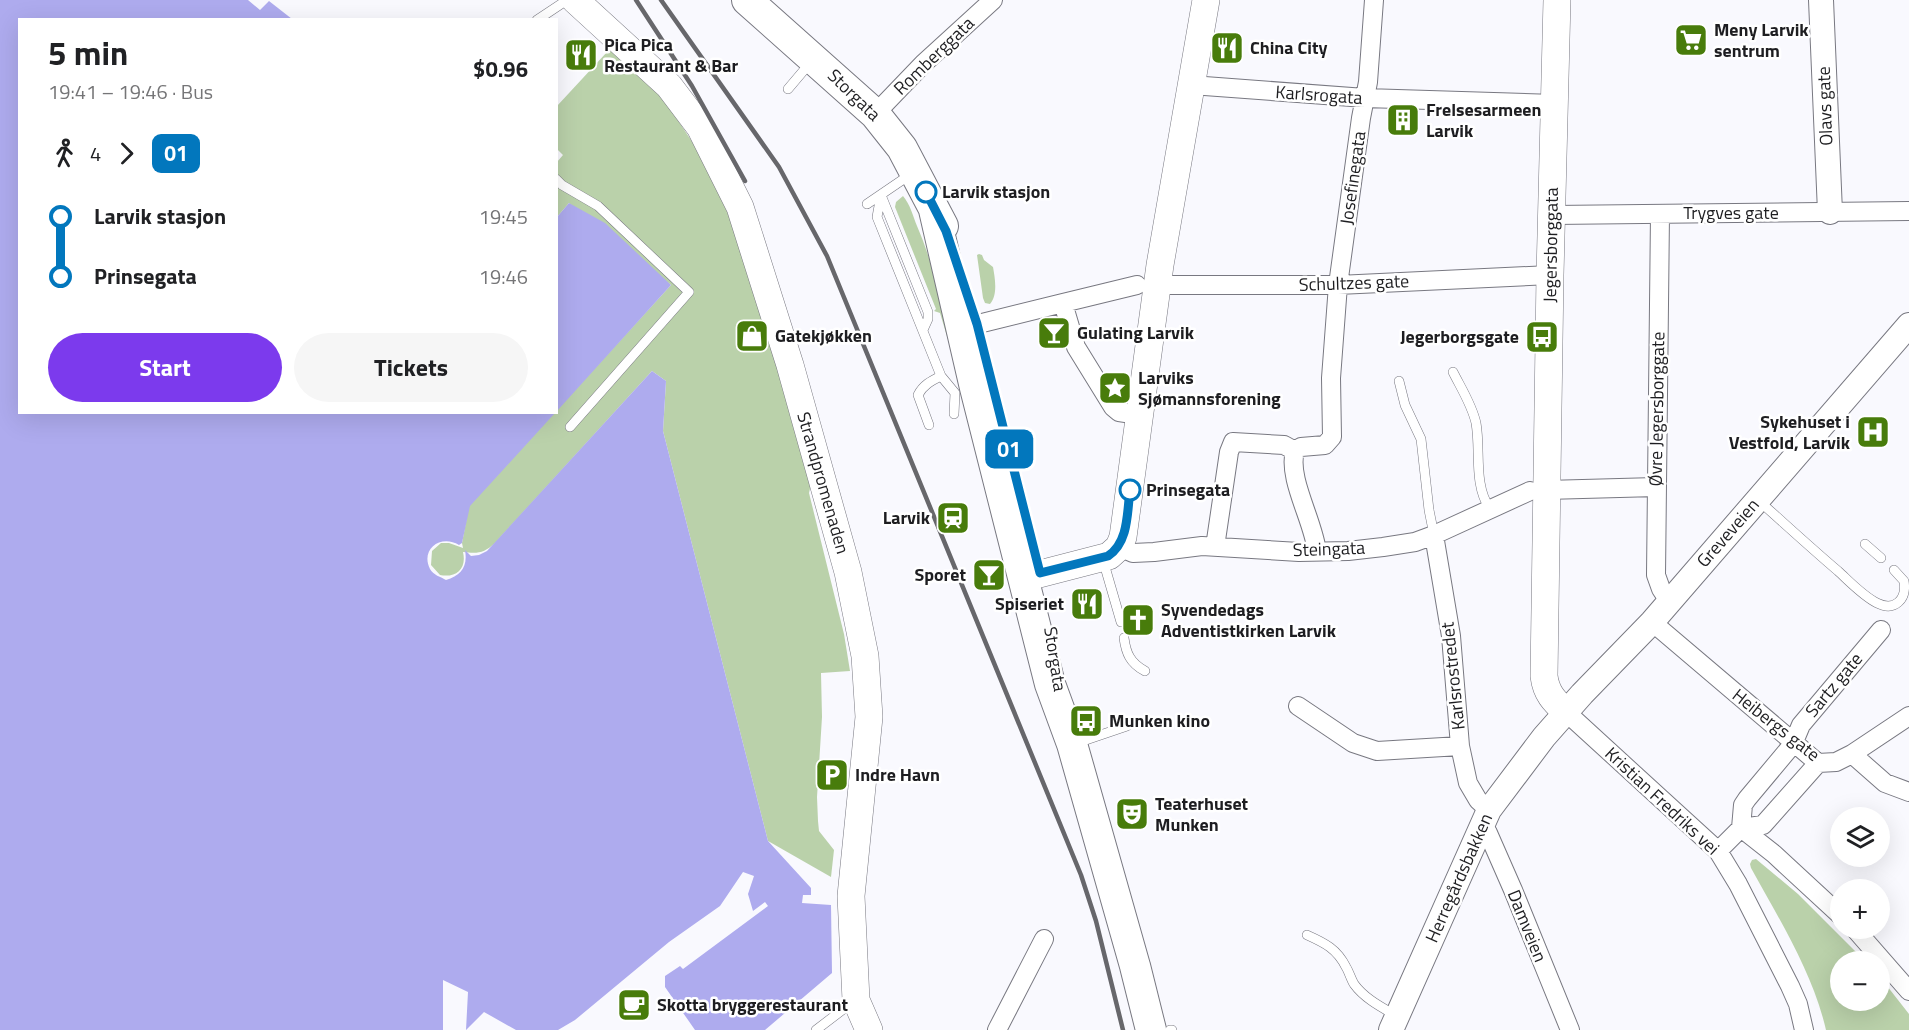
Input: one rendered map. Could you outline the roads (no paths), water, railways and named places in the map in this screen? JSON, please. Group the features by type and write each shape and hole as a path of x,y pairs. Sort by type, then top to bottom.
{"main road":[{"name":"Strandpromenaden","path":"575,0 669,86 700,127 740,207 793,376 848,572 865,656 869,717 851,896 865,1017"},
{"name":"Storgata","path":"747,0 815,58 875,114 903,148 946,231 956,257 970,326 1032,575 1069,736 1151,1030"},
{"path":"1032,575 1111,552 1124,532 1139,415 1147,285 1191,85 1206,0"},
{"name":"Jegersborggata","path":"1557,0 1553,215 1538,490 1544,676 1546,688 1566,712"},
{"name":"Storgata","path":"970,326 971,389 1032,575"}],"street":[{"name":"Romberggata","path":"875,114 923,64 993,0"},
{"name":"Josefinegata","path":"1295,451 1301,447 1325,445 1332,437 1331,378 1338,285 1368,82 1374,0"},
{"name":"Olavs gate","path":"1821,0 1830,212"},
{"name":"Karlsrogata","path":"1191,85 1365,98 1555,104"},
{"name":"Trygves gate","path":"1553,215 1909,211"},
{"name":"Øvre Jegersborggate","path":"1660,214 1656,575 1669,602"},
{"name":"Schultzes gate","path":"970,326 1147,285 1338,285 1550,275"},
{"path":"1063,303 1076,347 1113,407 1119,412 1139,415"},
{"name":"Greveveien","path":"1544,737 1652,622 1909,325"},
{"path":"1215,547 1228,452 1233,442 1284,445 1295,451 1293,463 1296,481 1313,529 1317,552"},
{"path":"1538,490 1656,487"},
{"name":"Steingata","path":"1111,552 1133,553 1215,547 1317,552 1383,547 1415,542 1538,490"},
{"name":"Karlsrostredet","path":"1434,535 1450,636 1460,746 1468,783 1485,816"},
{"name":"Heibergs gate","path":"1652,622 1818,763 1836,762 1852,754 1909,716"},
{"name":"Sartz gate","path":"1741,828 1743,805 1747,798 1793,744 1801,725 1881,630"},
{"path":"1298,706 1353,743 1377,751 1460,746"},
{"name":"Kristian Fredriks vei","path":"1566,712 1718,851 1738,884 1790,986 1798,1004 1804,1030"},
{"name":"Herregårdsbakken","path":"1394,1023 1485,816 1544,737"},
{"path":"1852,754 1885,783 1909,792"},
{"path":"1718,851 1741,828 1763,825 1818,763"},
{"name":"Damveien","path":"1485,816 1488,833 1569,1030"},
{"path":"1741,828 1774,854 1830,906"},
{"path":"997,1030 1044,939"},
{"path":"1864,939 1909,991"}],"lane":[{"path":"540,18 567,0"},
{"path":"788,88 815,58"},
{"path":"867,204 915,171"},
{"path":"558,181 598,206 689,292 570,427"},
{"path":"881,195 877,217 879,236 923,344 927,352 934,357"},
{"path":"881,195 928,312 928,320 923,330"},
{"path":"877,217 941,376 971,389 954,414"},
{"path":"1453,372 1473,413 1479,475 1483,494 1490,509"},
{"path":"929,425 918,395 922,388 941,376"},
{"path":"1399,381 1405,405 1421,439 1434,535"},
{"path":"1757,499 1859,590 1878,604 1890,606 1899,603 1904,597 1904,582 1894,570"},
{"path":"1864,544 1881,558"},
{"path":"1111,552 1121,622"},
{"path":"1124,638 1129,657 1136,666 1145,670"},
{"path":"1069,736 1127,726"},
{"path":"1307,935 1329,945 1338,953 1353,983 1394,1023"},
{"path":"816,1030 865,1017"}],"railway":[{"path":"636,0 692,86 745,181"},
{"path":"661,0 779,167 827,256 1081,875 1096,921 1123,1030"}],"place":[{"name":"Meny Larvik sentrum","path":"1691,40"},
{"name":"China City","path":"1227,48"},
{"name":"Pica Pica Restaurant & Bar","path":"581,55"},
{"name":"Frelsesarmeen Larvik","path":"1403,120"},
{"name":"Larvik stasjon","path":"926,192"},
{"name":"Gulating Larvik","path":"1054,333"},
{"name":"Gatekjøkken","path":"752,336"},
{"name":"Jegerborgsgate","path":"1542,337"},
{"name":"Larviks Sjømannsforening","path":"1115,388"},
{"name":"Sykehuset i Vestfold, Larvik","path":"1873,432"},
{"name":"Prinsegata","path":"1130,490"},
{"name":"Larvik","path":"953,518"},
{"name":"Sporet","path":"989,575"},
{"name":"Spiseriet","path":"1087,604"},
{"name":"Syvendedags Adventistkirken Larvik","path":"1138,620"},
{"name":"Munken kino","path":"1086,721"},
{"name":"Indre Havn","path":"832,775"},
{"name":"Teaterhuset Munken","path":"1132,814"},
{"name":"Skotta bryggerestaurant","path":"634,1005"}]}
